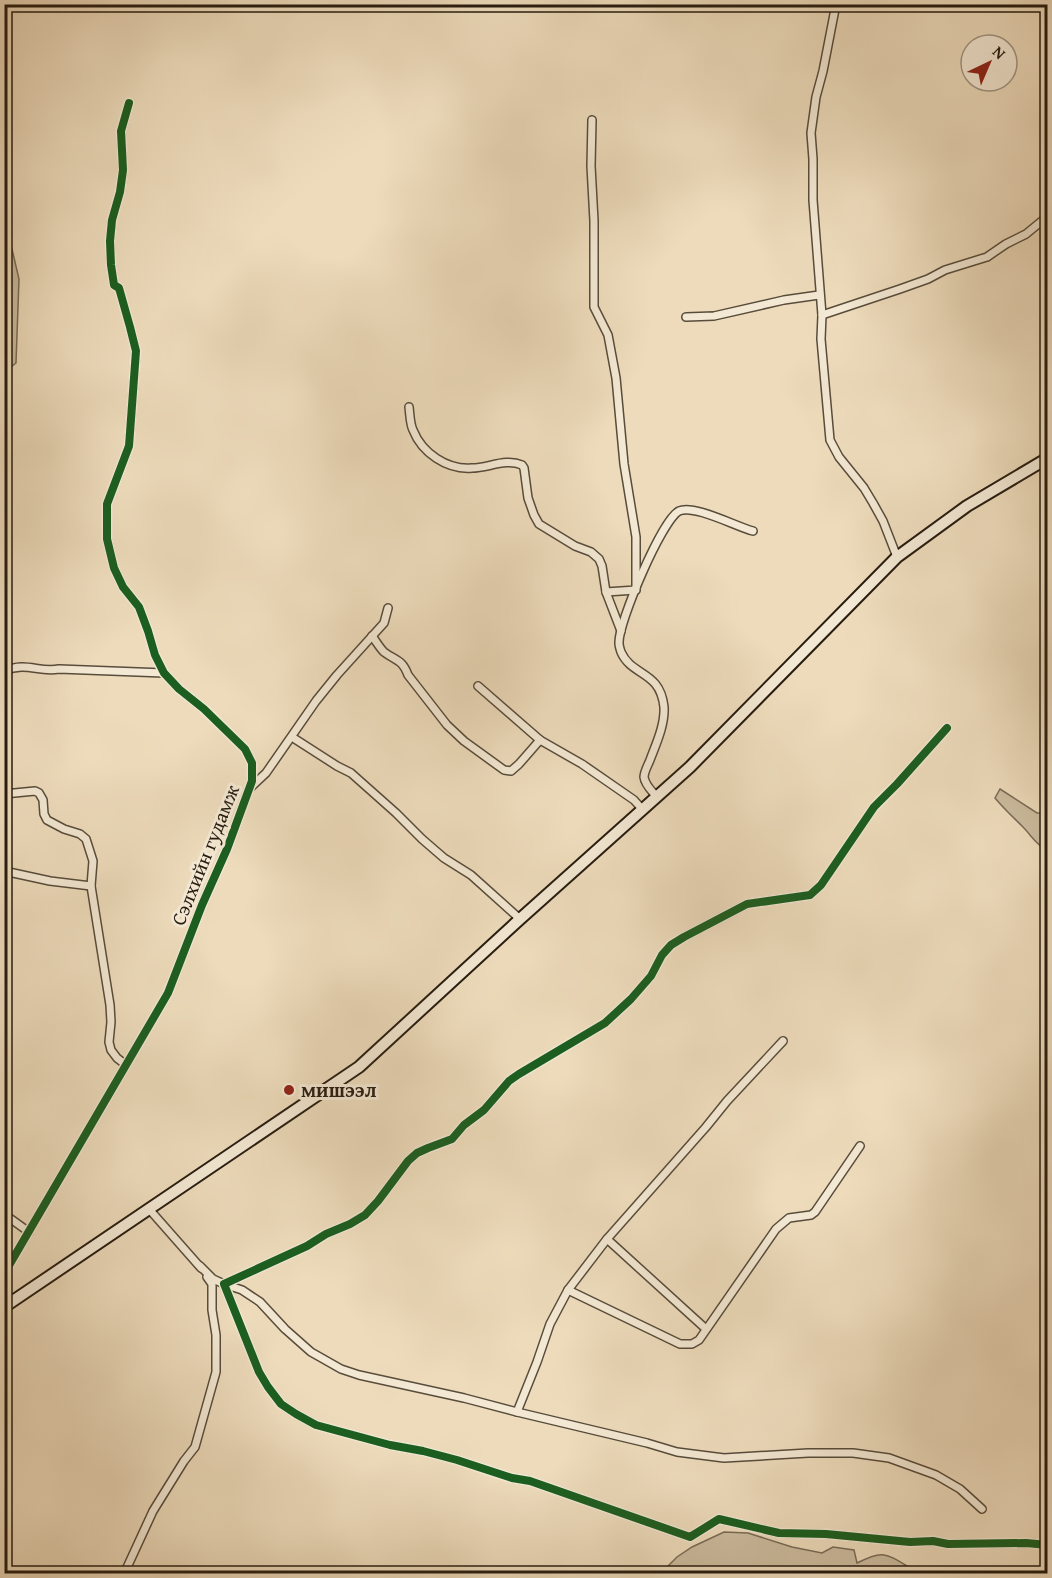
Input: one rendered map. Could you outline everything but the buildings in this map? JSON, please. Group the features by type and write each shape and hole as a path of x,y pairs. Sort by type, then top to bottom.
{"main road":[{"path":"5,1305 359,1067 690,767 897,557 968,506 1047,458"}],"street":[{"path":"836,4 816,97 811,133 822,315 821,339 830,440 839,457 873,503 883,521 897,557"},
{"name":"Сэлхийн гудамж","path":"4,1274 168,993 202,905 227,849 252,781 252,763 245,749 164,673 154,655 139,607 123,587 114,568 107,539 107,504 129,446 136,351 119,288 114,285 110,241 112,220 123,170 121,131 129,103"},
{"path":"592,120 594,307 608,335 616,378 624,464 636,537 636,590"},
{"path":"822,315 987,257 1026,234 1047,216"},
{"path":"686,317 714,316 784,300 819,295"},
{"path":"410,407 412,428 419,442 432,455 448,465 457,468 471,468 506,462 522,465 528,498 539,524 575,546 591,552 599,559 606,592 621,631"},
{"path":"656,796 646,783 644,774 660,733 664,710 662,696 654,681 626,660 619,642 636,590 648,558 660,536 679,511 702,512 753,531"},
{"path":"606,592 636,590"},
{"path":"249,790 266,773 323,693 384,623 388,608"},
{"path":"372,636 381,649 395,657 405,667 412,681 447,725 464,741 504,770 511,771 540,740"},
{"path":"4,671 24,666 51,670 164,673"},
{"path":"478,686 540,740 582,764 634,800 643,810"},
{"path":"224,1284 307,1246 365,1215 378,1202 401,1168 417,1153 452,1139 464,1125 484,1110 509,1081 605,1023 651,976 662,955 684,937 747,904 810,895 815,892 874,807 947,728"},
{"path":"295,739 351,773 422,839 444,858 471,875 520,919"},
{"path":"4,794 35,791 39,793 43,800 47,820 80,834 86,839 93,861 91,886 110,1005 111,1050 126,1065"},
{"path":"4,872 91,886"},
{"path":"517,1412 550,1324 568,1290 607,1239 783,1041"},
{"path":"568,1290 680,1344 692,1344 699,1340 776,1229 789,1218 811,1215 815,1212 860,1146"},
{"path":"149,1209 213,1279 242,1290 260,1302 311,1352 359,1375 464,1398 648,1443 676,1452 724,1458 808,1453 853,1453 889,1458 936,1475 960,1490 982,1509"},
{"path":"4,1214 29,1232"},
{"path":"607,1239 706,1329"},
{"path":"124,1574 153,1511 195,1447 216,1372 212,1284 200,1266"},
{"path":"224,1284 259,1372 268,1388 281,1404 316,1425 390,1445 423,1451 512,1478 530,1481 690,1537 719,1519 780,1533 826,1534 910,1542 933,1541 948,1544 1047,1545"}],"shaded area":[{"path":"4,215 19,279 16,363 5,372"},
{"path":"1000,789 1037,813 1047,813 1047,850 1037,843 995,798"},
{"path":"724,1532 748,1533 792,1547 822,1553 833,1547 854,1550 857,1563 872,1556 887,1556 907,1566 908,1573 661,1573 677,1557 692,1547"}],"cycle path":[{"path":"4,1274 168,993 202,905 227,849 252,781 252,763 245,749 164,673 155,655 139,607 123,587 114,568 107,539 107,504 129,446 136,351 119,288 114,285 110,241 112,220 123,170 121,131 129,103"},
{"path":"947,728 874,807 821,885 810,895 747,904 671,945 662,955 651,976 605,1023 509,1081 484,1110 464,1125 452,1139 417,1153 365,1215 307,1246 224,1284 259,1372 268,1387 281,1404 316,1425 390,1445 423,1451 512,1478 530,1481 690,1537 719,1519 779,1533 826,1534 948,1544 1048,1545"}],"place":[{"name":"мишээл","path":"289,1090"}]}
